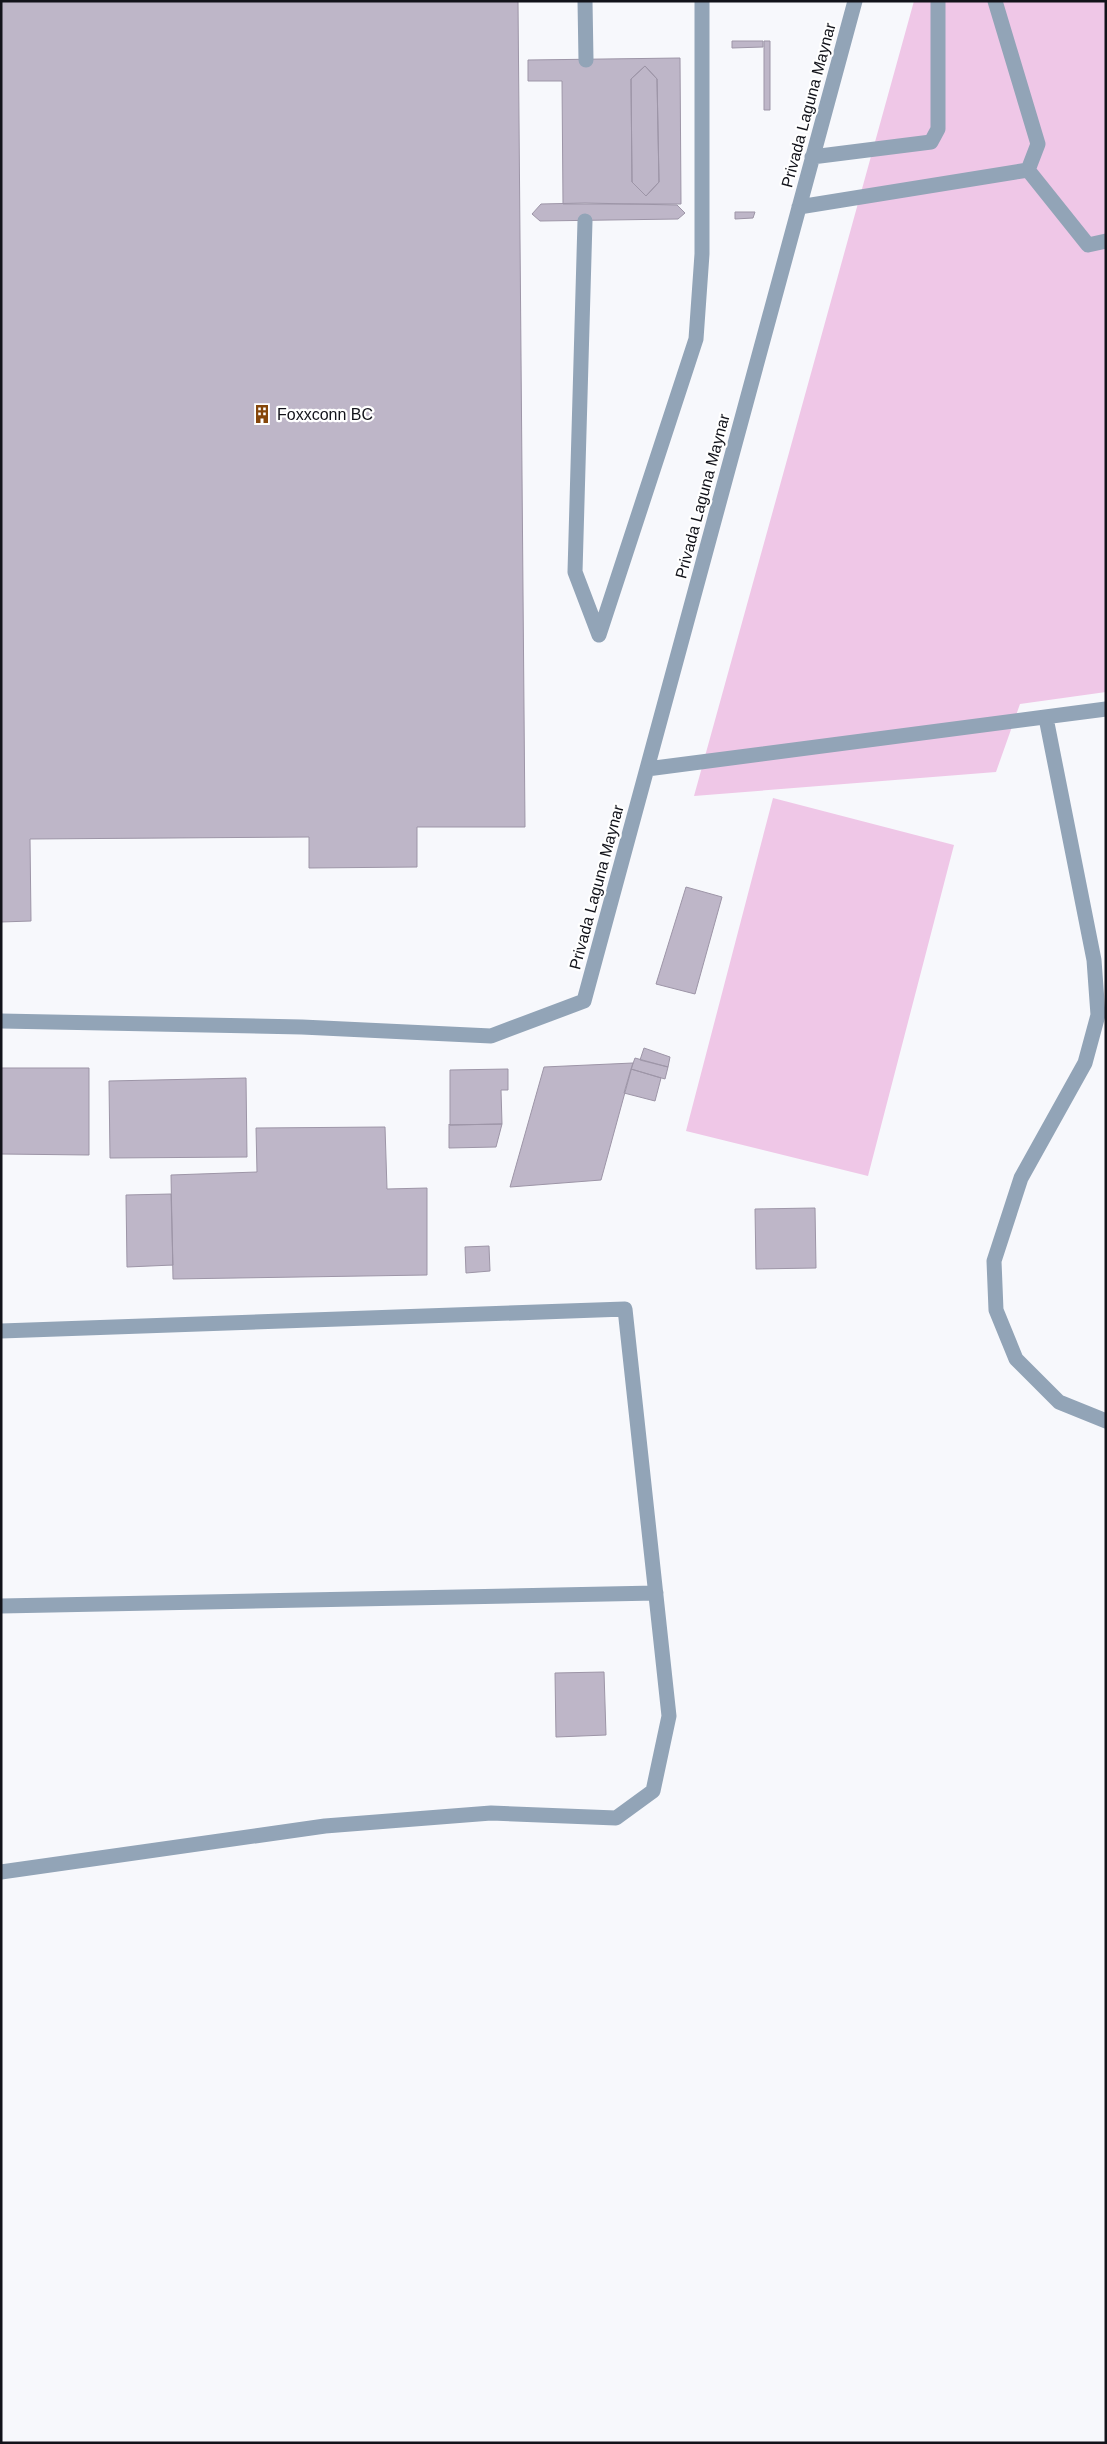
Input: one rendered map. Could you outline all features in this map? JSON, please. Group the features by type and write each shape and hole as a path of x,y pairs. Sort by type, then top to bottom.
{"lane":[{"path":"585,1 586,60"},
{"path":"585,220 575,572 599,635 696,339 702,254 702,1"},
{"name":"Privada Laguna Maynar","path":"1,1021 302,1027 492,1036 584,1001 855,1"},
{"path":"812,157 931,142 938,129 938,1"},
{"path":"994,1 1038,144 1028,170"},
{"path":"799,207 1028,170"},
{"path":"1028,170 1088,245 1106,241"},
{"path":"647,769 1106,709"},
{"path":"1046,718 1094,960 1098,1015 1085,1063 1021,1178 994,1261 996,1310 1016,1359 1060,1402 1106,1421"},
{"path":"1,1331 625,1309 669,1716 653,1791 616,1818 491,1813 325,1826 1,1872"},
{"path":"1,1606 656,1593"}],"shaded area":[{"path":"914,1 1106,1 1106,692 1020,704 996,772 694,796"},
{"path":"773,798 954,845 868,1176 686,1131"}],"building":[{"name":"Foxxconn BC","path":"1,1 518,1 525,827 417,827 417,867 309,868 309,837 30,839 31,921 1,922"},
{"path":"732,41 763,41 763,47 732,48"},
{"path":"764,41 770,41 770,110 764,110"},
{"path":"680,58 681,204 563,204 562,81 528,81 528,60","holes":["645,66 657,79 659,182 646,196 632,182 631,79"]},
{"path":"645,66 657,79 659,182 646,196 632,182 631,79"},
{"path":"541,204 677,205 685,213 678,219 540,221 532,214"},
{"path":"735,212 755,212 753,218 735,219"},
{"path":"686,887 722,897 695,994 656,984"},
{"path":"644,1048 670,1057 668,1067 640,1060"},
{"path":"635,1058 668,1067 665,1079 631,1069"},
{"path":"633,1063 601,1180 510,1187 544,1067"},
{"path":"1,1068 89,1068 89,1155 1,1154"},
{"path":"508,1069 508,1090 501,1090 502,1124 450,1125 450,1070"},
{"path":"631,1069 661,1078 655,1101 624,1093"},
{"path":"246,1078 247,1157 110,1158 109,1081"},
{"path":"449,1124 502,1124 496,1147 449,1148"},
{"path":"385,1127 387,1189 427,1188 427,1275 173,1279 171,1175 257,1172 256,1128"},
{"path":"171,1194 173,1265 127,1267 126,1195"},
{"path":"815,1208 816,1268 756,1269 755,1209"},
{"path":"489,1246 490,1271 466,1273 465,1247"},
{"path":"604,1672 606,1735 556,1737 555,1673"}],"place":[{"name":"Foxxconn BC","path":"262,414"}]}
